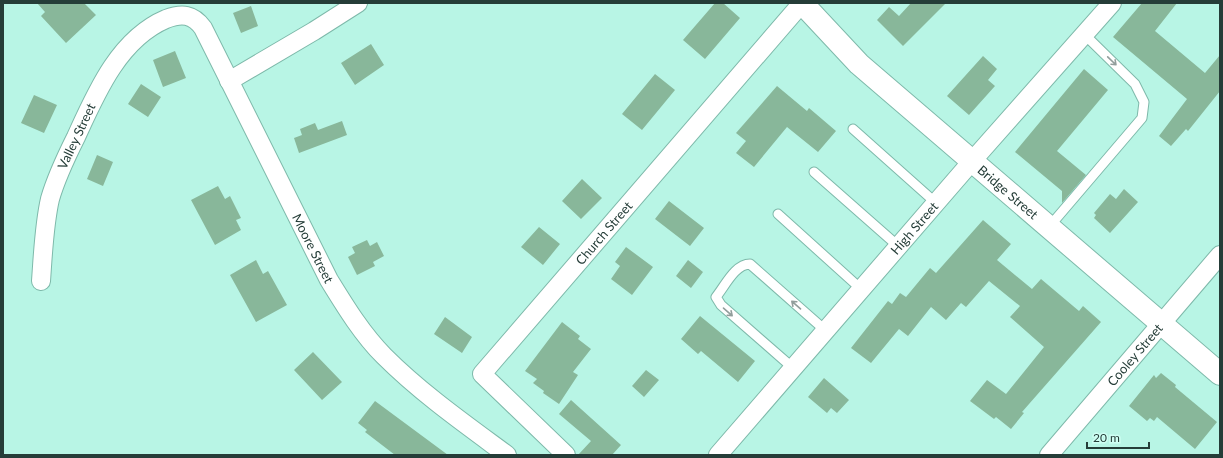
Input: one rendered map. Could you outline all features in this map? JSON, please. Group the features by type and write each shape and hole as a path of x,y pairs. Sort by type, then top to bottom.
{"main road":[{"name":"Bridge Street","path":"802,3 859,64 973,160 1220,374"}],"street":[{"path":"229,81 358,3"},
{"name":"Church Street","path":"566,455 482,374 802,3"},
{"name":"High Street","path":"718,455 898,246 1112,3"},
{"name":"Moore Street","path":"166,19 177,15 186,15 194,18 198,22 329,280 365,334 383,355 408,378 507,455"},
{"name":"Valley Street","path":"41,280 46,222 50,199 66,158 94,99 130,45 141,34 166,19"},
{"name":"Cooley Street","path":"1049,455 1220,254"}],"lane":[{"path":"1049,226 1142,118 1144,102 1136,84 1084,34"},
{"path":"853,129 936,203"},
{"path":"814,172 898,246"},
{"path":"778,214 862,289"},
{"path":"793,368 721,305 716,296 736,270 745,264 750,264 826,331"}],"building":[{"path":"37,3 84,3 96,15 66,43 41,16 45,12"},
{"path":"715,3 723,3 740,18 705,59 683,40"},
{"path":"911,3 946,3 903,46 877,20 889,7 899,16"},
{"path":"1142,3 1177,3 1155,31 1205,73 1220,55 1220,91 1188,131 1186,129 1171,146 1159,136 1187,99 1113,37"},
{"path":"251,6 258,26 241,33 233,13"},
{"path":"371,44 384,65 355,85 341,63"},
{"path":"175,51 186,78 163,87 153,60"},
{"path":"983,56 997,69 988,80 995,86 969,115 947,96"},
{"path":"1084,69 1108,90 1057,151 1086,175 1062,203 1062,191 1015,152"},
{"path":"655,74 675,90 642,130 622,114"},
{"path":"141,84 161,97 148,117 128,104"},
{"path":"777,86 807,111 809,108 836,131 818,152 787,127 754,167 736,153 746,141 736,133"},
{"path":"34,95 57,105 44,133 21,123"},
{"path":"342,121 347,135 299,153 294,138 302,135 300,129 315,123 318,130"},
{"path":"97,155 113,162 103,186 87,179"},
{"path":"582,179 602,198 581,219 562,201"},
{"path":"218,186 225,199 230,196 241,218 236,220 241,230 215,245 191,200"},
{"path":"1124,189 1138,202 1110,233 1094,218 1096,215 1094,213 1110,194 1116,199"},
{"path":"669,201 704,228 690,246 655,219"},
{"path":"983,220 1011,244 997,260 1032,289 1041,279 1079,311 1083,306 1101,322 1022,412 1024,413 1011,429 996,417 994,419 970,401 987,380 1006,394 1044,347 1010,317 1020,306 989,281 966,307 961,303 946,320 931,307 908,336 899,329 871,363 851,348 888,301 892,304 900,293 906,297 930,268 936,273"},
{"path":"539,227 560,244 543,265 521,247"},
{"path":"367,240 370,246 377,242 384,256 373,262 375,266 357,275 348,257 355,253 352,247"},
{"path":"626,247 653,267 632,295 611,279 620,266 615,262"},
{"path":"256,260 263,274 268,271 287,305 256,322 230,275"},
{"path":"688,260 703,272 691,288 676,276"},
{"path":"700,316 755,361 738,382 701,351 698,354 681,339"},
{"path":"445,317 472,337 462,353 434,334"},
{"path":"562,322 580,336 578,339 591,349 573,372 578,375 559,404 543,393 544,391 533,383 537,379 525,371"},
{"path":"313,352 342,382 322,400 294,370"},
{"path":"646,370 659,380 644,397 632,386"},
{"path":"1161,373 1176,385 1175,387 1217,422 1195,449 1157,417 1154,421 1150,418 1147,421 1129,406 1154,375 1156,378"},
{"path":"824,378 849,400 837,413 831,408 827,413 808,397"},
{"path":"571,400 621,445 612,455 578,455 591,441 559,414"},
{"path":"375,401 448,455 395,455 365,432 367,430 358,423"}]}
